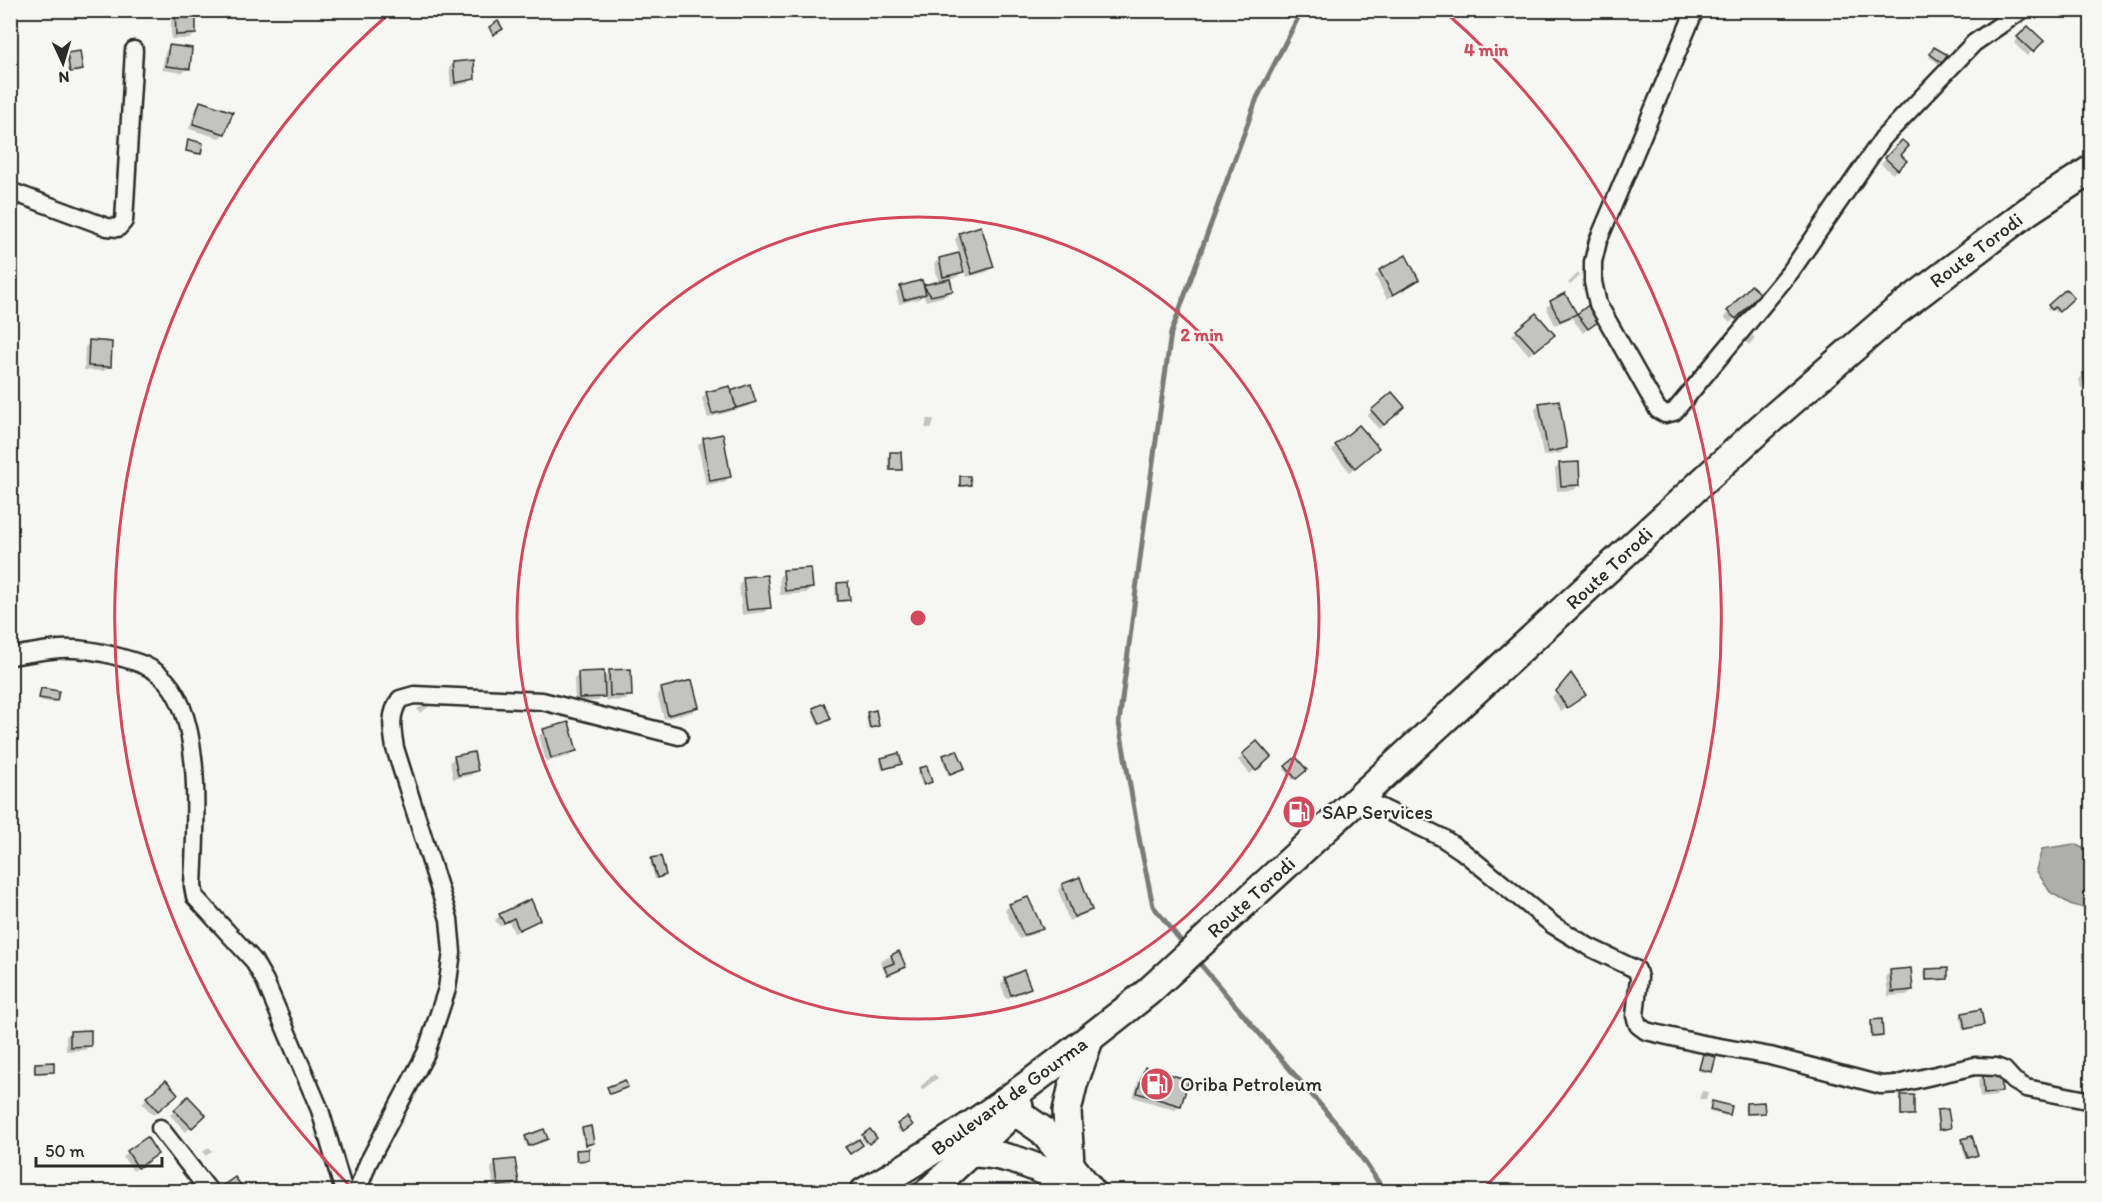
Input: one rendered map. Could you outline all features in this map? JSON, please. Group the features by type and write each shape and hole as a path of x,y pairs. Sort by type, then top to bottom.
{"main road":[{"name":"Route Torodi","path":"1148,992 1762,427 1894,313 2028,211 2091,169"},
{"name":"Boulevard de Gourma","path":"864,1191 992,1120 1148,992"},
{"path":"1070,1179 1067,1111 1073,1085 1089,1040"},
{"path":"928,1191 972,1153 992,1120 1023,1117 1042,1130 1070,1179"},
{"path":"886,1191 920,1160 953,1153 972,1153 994,1154 1021,1161 1070,1179 1092,1191"}],"street":[{"path":"1695,10 1598,241 1593,262 1593,282 1598,304 1658,410 1665,414 1674,412 1791,271 1883,138 1974,43 2022,10"},
{"path":"10,191 107,227 118,228 124,221 134,50"},
{"path":"10,656 62,649 102,652 139,662 161,675 173,689 184,716 192,748 196,801 193,886 195,897 253,960 265,981 320,1110 344,1191"},
{"path":"357,1191 368,1162 426,1053 447,989 452,952 449,919 395,748 391,722 394,709 400,699 414,695 542,701 679,736"},
{"path":"1360,798 1441,837 1462,851 1553,925 1589,947 1637,970 1639,978 1635,1016 1638,1025 1646,1031 1770,1056 1881,1084 1897,1084 1975,1066 1996,1066 2026,1088 2091,1101"},
{"path":"160,1128 210,1191"}],"shaded area":[{"path":"2074,844 2091,852 2091,934 2087,909 2070,904 2050,892 2036,870 2042,849"}],"building":[{"path":"175,10 196,10 196,34 176,35"},
{"path":"498,21 503,29 493,35 489,27"},
{"path":"2028,26 2044,41 2033,52 2017,37"},
{"path":"169,45 192,48 190,69 166,66"},
{"path":"1934,47 1948,55 1942,63 1930,54"},
{"path":"80,51 83,70 70,72 67,53"},
{"path":"474,60 475,79 455,83 453,62"},
{"path":"200,101 233,112 225,134 193,124"},
{"path":"188,139 203,143 201,154 186,151"},
{"path":"1902,140 1909,146 1901,155 1907,161 1898,170 1885,158"},
{"path":"981,226 994,267 972,274 959,233"},
{"path":"959,253 964,272 943,277 939,258"},
{"path":"1406,255 1419,280 1393,295 1379,270"},
{"path":"950,279 953,291 931,296 923,285"},
{"path":"922,280 926,294 904,300 900,286"},
{"path":"1751,285 1760,293 1736,319 1727,311"},
{"path":"2066,289 2074,298 2059,312 2055,307 2052,310 2048,305"},
{"path":"1565,293 1577,314 1560,321 1550,301"},
{"path":"1591,303 1602,319 1588,329 1577,314"},
{"path":"1536,313 1555,335 1535,351 1516,330"},
{"path":"89,340 112,342 111,367 88,366"},
{"path":"2092,371 2092,383 2085,384 2083,373"},
{"path":"750,384 756,402 736,408 731,391"},
{"path":"730,386 736,408 712,414 706,392"},
{"path":"1392,392 1405,407 1384,425 1371,410"},
{"path":"1559,400 1567,448 1548,452 1539,403"},
{"path":"1359,425 1379,448 1355,468 1335,445"},
{"path":"723,434 731,477 710,481 703,438"},
{"path":"890,452 901,452 902,470 890,470"},
{"path":"1579,462 1580,485 1561,486 1559,463"},
{"path":"960,476 970,476 971,485 960,486"},
{"path":"811,568 813,588 785,591 783,570"},
{"path":"767,575 771,608 747,610 743,577"},
{"path":"848,582 850,600 838,601 837,583"},
{"path":"631,669 632,696 610,696 609,670"},
{"path":"604,671 605,697 579,698 578,672"},
{"path":"1571,673 1586,695 1567,708 1556,691"},
{"path":"692,680 699,707 668,715 661,688"},
{"path":"41,688 59,691 57,701 39,698"},
{"path":"824,703 831,719 820,724 813,708"},
{"path":"876,710 879,726 870,728 867,712"},
{"path":"569,722 577,751 551,758 543,729"},
{"path":"1257,741 1271,757 1256,771 1242,754"},
{"path":"957,750 965,768 950,774 943,755"},
{"path":"474,752 478,771 458,775 454,756"},
{"path":"899,753 902,764 884,769 881,758"},
{"path":"1296,757 1307,770 1296,779 1285,766"},
{"path":"927,766 932,782 924,785 919,768"},
{"path":"661,856 666,875 657,878 651,858"},
{"path":"1080,877 1092,910 1074,917 1062,884"},
{"path":"1028,897 1043,929 1024,935 1009,904"},
{"path":"531,899 540,920 519,930 514,918 504,923 499,914"},
{"path":"899,951 906,967 888,975 884,967 894,963 891,955"},
{"path":"1911,968 1913,990 1892,992 1890,970"},
{"path":"1948,968 1948,979 1926,980 1926,969"},
{"path":"1024,970 1031,988 1011,995 1005,978"},
{"path":"1981,1009 1984,1025 1965,1029 1962,1013"},
{"path":"1882,1019 1883,1036 1872,1037 1871,1020"},
{"path":"91,1030 91,1046 70,1047 70,1031"},
{"path":"1703,1054 1716,1057 1712,1072 1699,1069"},
{"path":"54,1062 54,1072 35,1073 35,1063"},
{"path":"1145,1067 1189,1080 1181,1106 1137,1093"},
{"path":"2001,1073 2002,1092 1984,1093 1983,1075"},
{"path":"166,1080 178,1094 158,1111 146,1097"},
{"path":"625,1080 628,1087 610,1094 607,1087"},
{"path":"1901,1095 1914,1095 1914,1115 1901,1115"},
{"path":"188,1096 206,1115 192,1128 174,1110"},
{"path":"1712,1101 1732,1106 1730,1115 1710,1110"},
{"path":"1764,1102 1765,1113 1746,1114 1746,1103"},
{"path":"1948,1109 1951,1128 1939,1130 1937,1110"},
{"path":"907,1117 913,1125 903,1132 897,1124"},
{"path":"591,1126 594,1143 586,1145 582,1128"},
{"path":"544,1129 548,1139 529,1146 525,1136"},
{"path":"870,1129 877,1138 869,1144 862,1135"},
{"path":"1972,1136 1978,1155 1968,1158 1962,1139"},
{"path":"147,1137 158,1154 138,1168 127,1151"},
{"path":"859,1139 863,1145 850,1154 845,1147"},
{"path":"589,1149 589,1160 577,1161 576,1150"},
{"path":"515,1159 519,1183 498,1186 495,1161"},
{"path":"235,1177 246,1192 220,1192 218,1189"}],"waterway":[{"path":"1185,946 1153,906 1119,723 1171,333 1257,98 1302,10"},
{"path":"1195,958 1347,1136 1385,1192"}],"place":[{"name":"SAP Services","path":"1299,812"},
{"name":"Oriba Petroleum","path":"1157,1084"}]}
